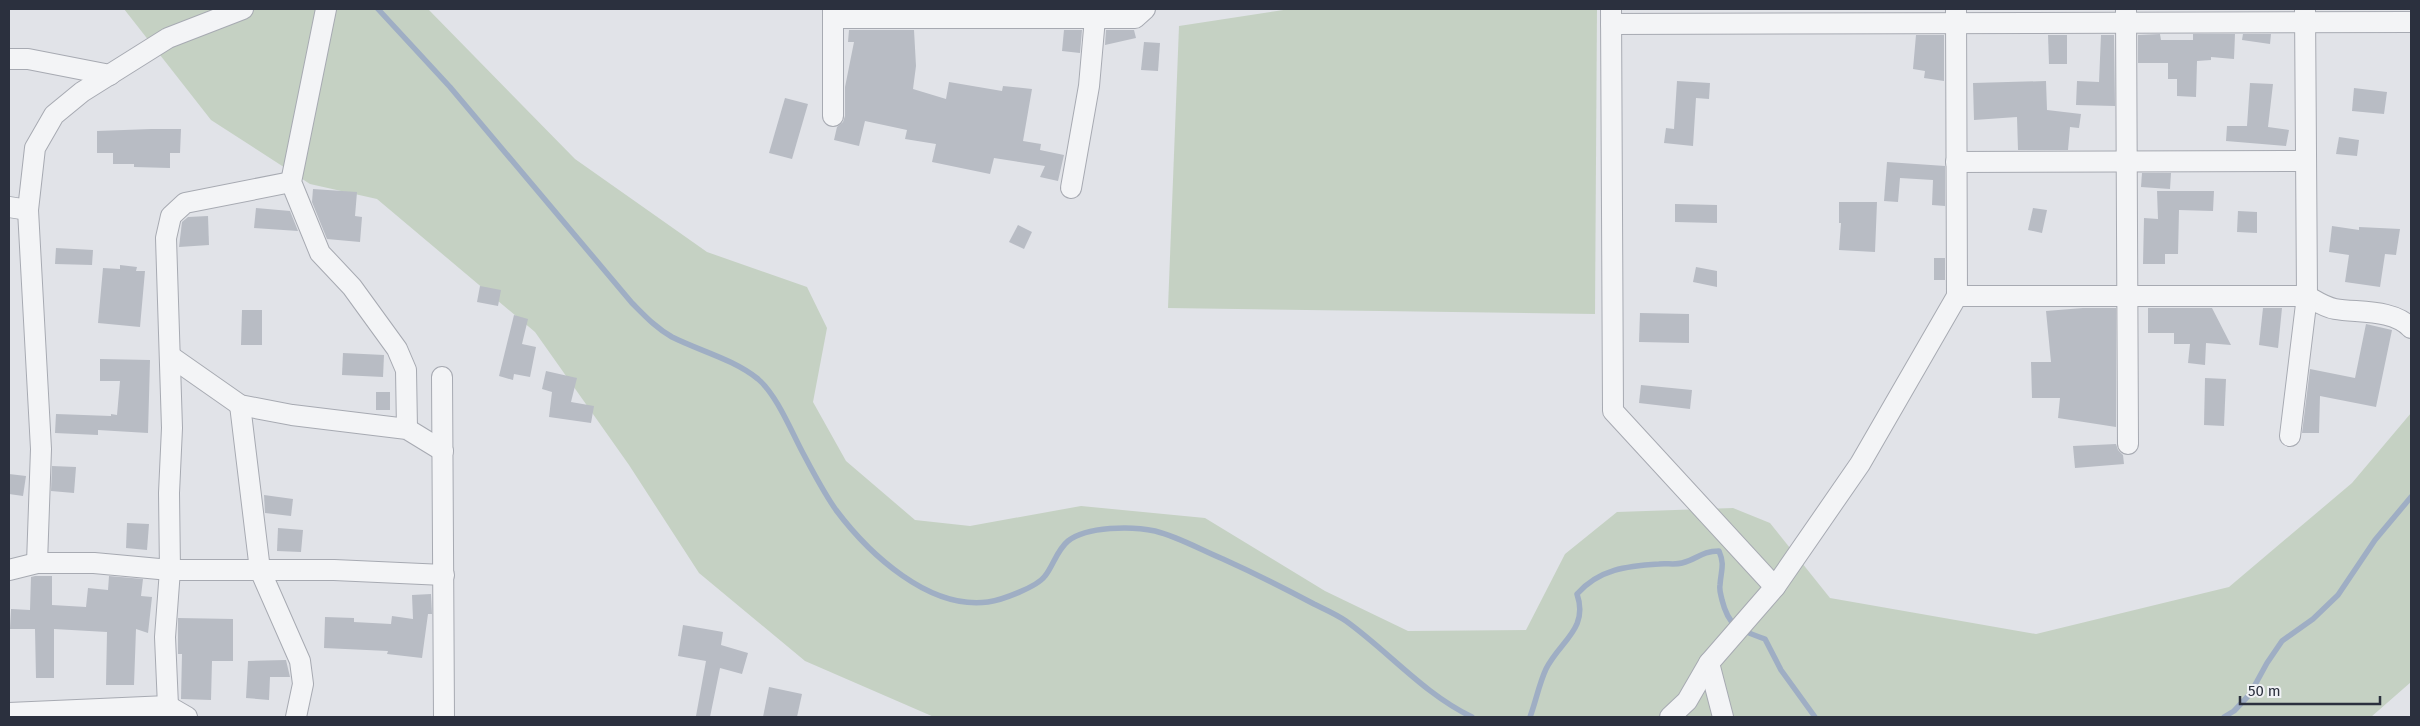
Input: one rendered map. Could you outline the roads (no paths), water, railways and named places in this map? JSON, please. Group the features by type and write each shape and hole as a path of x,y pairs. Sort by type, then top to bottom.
{"street":[{"path":"37,563 41,449 18,209 35,148 54,115 82,92 168,38 243,9"},
{"path":"326,9 291,182 320,253 352,287 397,349 406,370 407,428"},
{"path":"833,116 833,14 1135,18 1145,9"},
{"path":"2290,436 2307,296 2305,15"},
{"path":"1776,587 1613,411 1611,16 2305,15 2411,22"},
{"path":"1670,717 1687,701 1709,663 1776,587 1860,464 1957,296 1956,16"},
{"path":"2126,16 2128,444"},
{"path":"1071,188 1089,86 1095,18"},
{"path":"9,59 28,59 110,75"},
{"path":"1956,162 2306,161"},
{"path":"169,712 165,637 170,570 169,493 172,428 166,238 171,216 185,203 291,182"},
{"path":"1957,296 2307,296 2324,306 2334,309 2378,313 2405,321 2411,328"},
{"path":"170,356 240,405 292,414 407,428 443,451"},
{"path":"442,377 444,717"},
{"path":"240,405 260,570 300,661 303,684 296,717"},
{"path":"9,570 37,563 94,563 170,570 334,570 444,574"},
{"path":"1709,663 1723,717"},
{"path":"9,713 169,712 187,717"}],"waterway":[{"path":"378,9 450,87 632,303 646,317 672,337 738,366 765,386 778,404 815,476 836,510 865,544 902,576 944,597 966,602 988,602 1019,592 1041,580 1064,545 1076,536 1086,532 1122,528 1155,531 1181,540 1235,564 1338,616 1362,633 1422,685 1455,708 1472,717"},
{"path":"2224,717 2234,711 2250,694 2282,641 2313,619 2338,595 2375,540 2411,497"},
{"path":"1530,717 1546,669 1576,626 1580,606 1577,594 1586,586 1595,579 1614,570 1636,566 1679,564 1708,552 1719,551 1722,564 1720,591 1728,617 1742,630 1765,639 1781,670 1815,717"}]}
